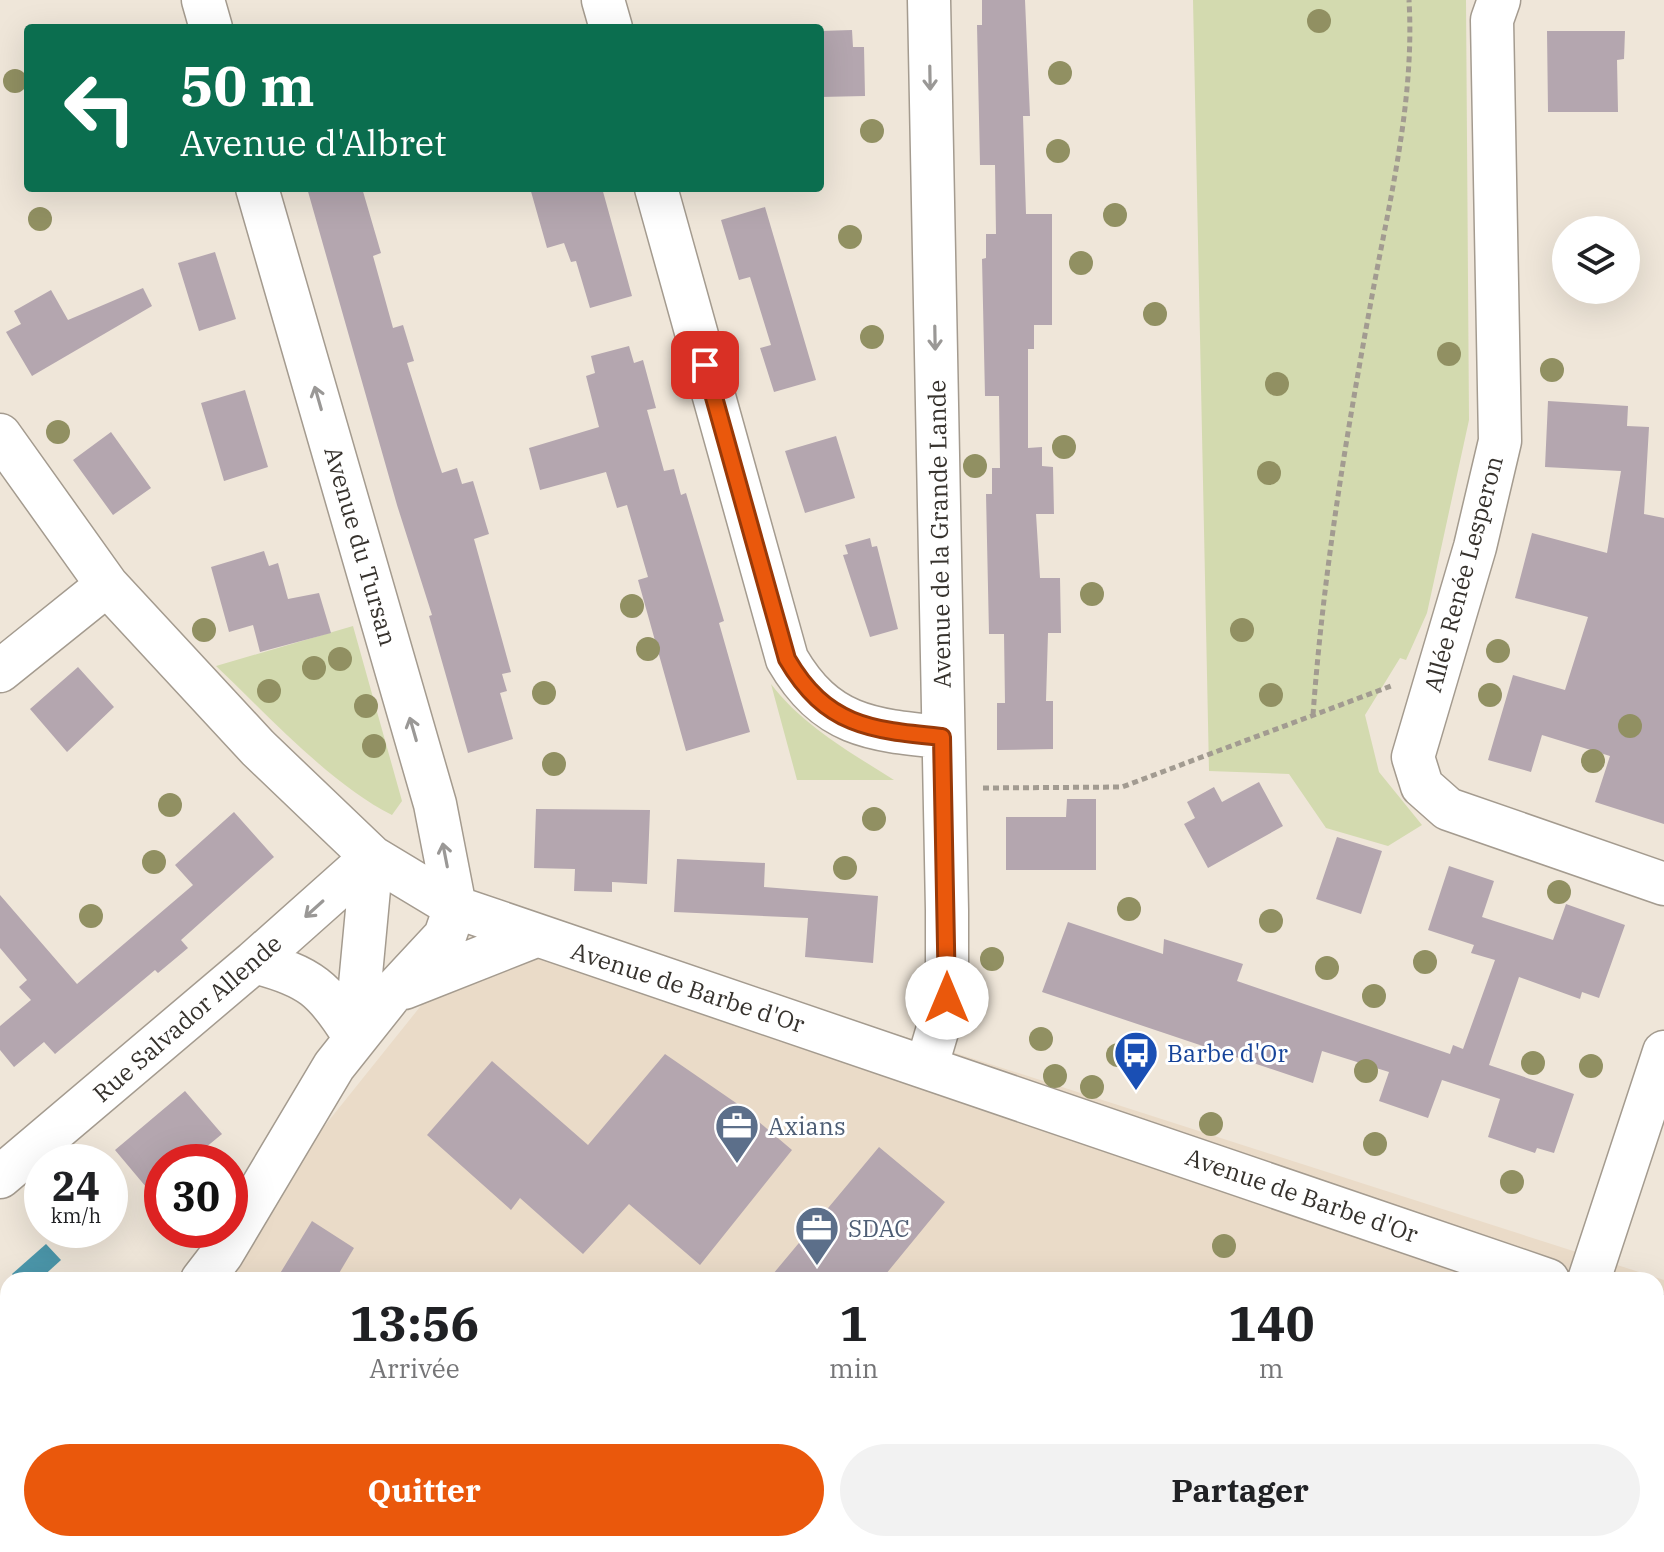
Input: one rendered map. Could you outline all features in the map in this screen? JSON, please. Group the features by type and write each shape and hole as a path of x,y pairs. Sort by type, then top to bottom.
{"street":[{"path":"203,0 210,24"},
{"path":"603,0 610,24"},
{"name":"Avenue de la Grande Lande","path":"927,1065 947,998 929,0"},
{"name":"Allée Renée Lesperon","path":"1499,0 1492,20 1500,441 1475,547 1413,757 1422,786 1448,809 1664,884"},
{"name":"Avenue du Tursan","path":"258,192 435,804 455,907"},
{"path":"657,192 787,659 804,688 828,711 862,726 942,737"},
{"name":"Avenue de Barbe d'Or","path":"0,435 107,585 258,748 372,857 455,907 533,937 927,1065 1525,1272"},
{"path":"0,671 107,585"},
{"path":"355,1038 372,857"},
{"name":"Rue Salvador Allende","path":"0,1177 254,962 372,857"},
{"path":"207,1272 355,1038 445,936 455,907"},
{"path":"392,993 533,937"},
{"path":"254,962 284,970 310,983 331,1000 355,1038"},
{"path":"1592,1272 1664,1052"}],"path":[{"path":"1313,715 1321,606 1345,445 1402,128 1409,0"},
{"path":"942,788 1122,787 1396,685 1430,696"}],"shaded area":[{"path":"500,907 1639,1272 199,1272 227,1248 248,1248 248,1222"}],"green space":[{"path":"1193,0 1466,0 1469,420 1427,613 1406,660 1400,658 1365,715 1379,772 1422,825 1388,846 1326,828 1289,774 1209,771"},
{"path":"353,626 402,801 392,815 369,802 323,767 216,666"},
{"path":"771,684 812,725 894,780 797,780"}],"water":[{"path":"41,1248 50,1248 61,1260 48,1272 14,1272"}],"building":[{"path":"982,0 1025,0 1030,116 1023,116 1026,214 1052,214 1052,325 1034,325 1034,349 1028,349 1028,448 1042,447 1042,466 1053,467 1054,514 1036,514 1040,578 1060,578 1061,633 1048,633 1046,701 1053,701 1053,749 997,750 997,703 1005,703 1004,634 989,634 986,494 992,494 992,468 1000,468 999,396 985,396 982,259 986,258 986,234 996,234 995,165 980,165 977,25 982,25"},
{"path":"852,30 853,47 864,47 865,96 824,97 824,31"},
{"path":"1547,31 1625,31 1624,59 1617,60 1618,112 1548,112"},
{"path":"308,192 363,192 381,253 373,256 393,328 403,325 414,361 407,363 442,473 457,468 462,484 473,481 489,534 474,539 511,672 502,674 507,691 500,693 513,739 468,753 429,616 432,615 397,505"},
{"path":"531,192 603,192 632,296 590,308 576,261 571,262 564,243 547,248"},
{"path":"765,207 816,380 774,392 760,348 771,345 750,277 739,280 721,220"},
{"path":"215,252 236,319 199,331 178,263"},
{"path":"143,288 152,306 32,376 6,332 21,324 14,311 51,290 68,320"},
{"path":"629,346 634,363 643,360 656,408 647,410 664,471 674,469 681,495 686,493 724,621 719,623 750,732 686,751 638,580 648,577 627,505 617,508 606,472 540,490 529,448 599,427 586,376 595,373 591,356"},
{"path":"245,390 268,467 224,481 201,403"},
{"path":"1548,401 1628,406 1627,426 1649,427 1644,514 1664,518 1664,824 1595,802 1610,756 1542,735 1531,772 1488,760 1513,675 1565,690 1588,617 1515,598 1532,533 1607,553 1621,471 1545,467"},
{"path":"111,432 151,488 113,515 73,460"},
{"path":"836,436 855,498 805,513 785,451"},
{"path":"870,538 872,547 877,546 898,629 870,637 843,555 848,554 845,545"},
{"path":"264,551 269,566 278,563 288,599 319,593 331,633 260,652 253,625 229,632 211,567"},
{"path":"78,667 114,707 67,752 30,709"},
{"path":"1259,782 1283,826 1208,868 1184,824 1195,818 1187,802 1214,787 1222,802"},
{"path":"1067,799 1096,799 1096,870 1006,870 1006,817 1066,817"},
{"path":"536,809 650,810 647,884 612,882 612,892 574,891 575,869 534,868"},
{"path":"234,812 274,857 181,940 188,948 158,973 155,970 55,1054 44,1042 14,1067 0,1050 0,1026 31,1000 19,987 27,980 0,948 0,895 77,984 193,885 175,865"},
{"path":"1337,837 1382,851 1361,914 1316,899"},
{"path":"677,859 765,863 764,887 878,896 873,963 805,957 808,918 674,912"},
{"path":"1449,866 1494,881 1482,917 1553,940 1566,904 1625,925 1599,998 1582,992 1580,999 1519,977 1489,1065 1574,1094 1554,1153 1537,1148 1535,1153 1488,1137 1500,1099 1442,1080 1428,1118 1379,1101 1389,1072 1322,1051 1313,1083 1042,992 1068,922 1163,954 1164,939 1243,964 1237,981 1450,1054 1453,1045 1463,1049 1495,960 1471,953 1474,945 1428,930"},
{"path":"665,1054 739,1105 792,1150 700,1265 629,1204 583,1254 520,1198 511,1210 427,1135 492,1061 588,1145"},
{"path":"185,1091 222,1134 210,1144 144,1144 144,1185 128,1165 128,1144 122,1144"},
{"path":"879,1147 945,1202 888,1272 775,1272"},
{"path":"312,1221 354,1248 340,1272 281,1272"}],"place":[{"name":"Barbe d'Or","path":"1136,1092"},
{"name":"Axians","path":"737,1165"},
{"name":"SDAC","path":"817,1267"}],"route":[{"path":"705,365 787,659 804,688 828,711 862,726 942,737 947,998"}]}
